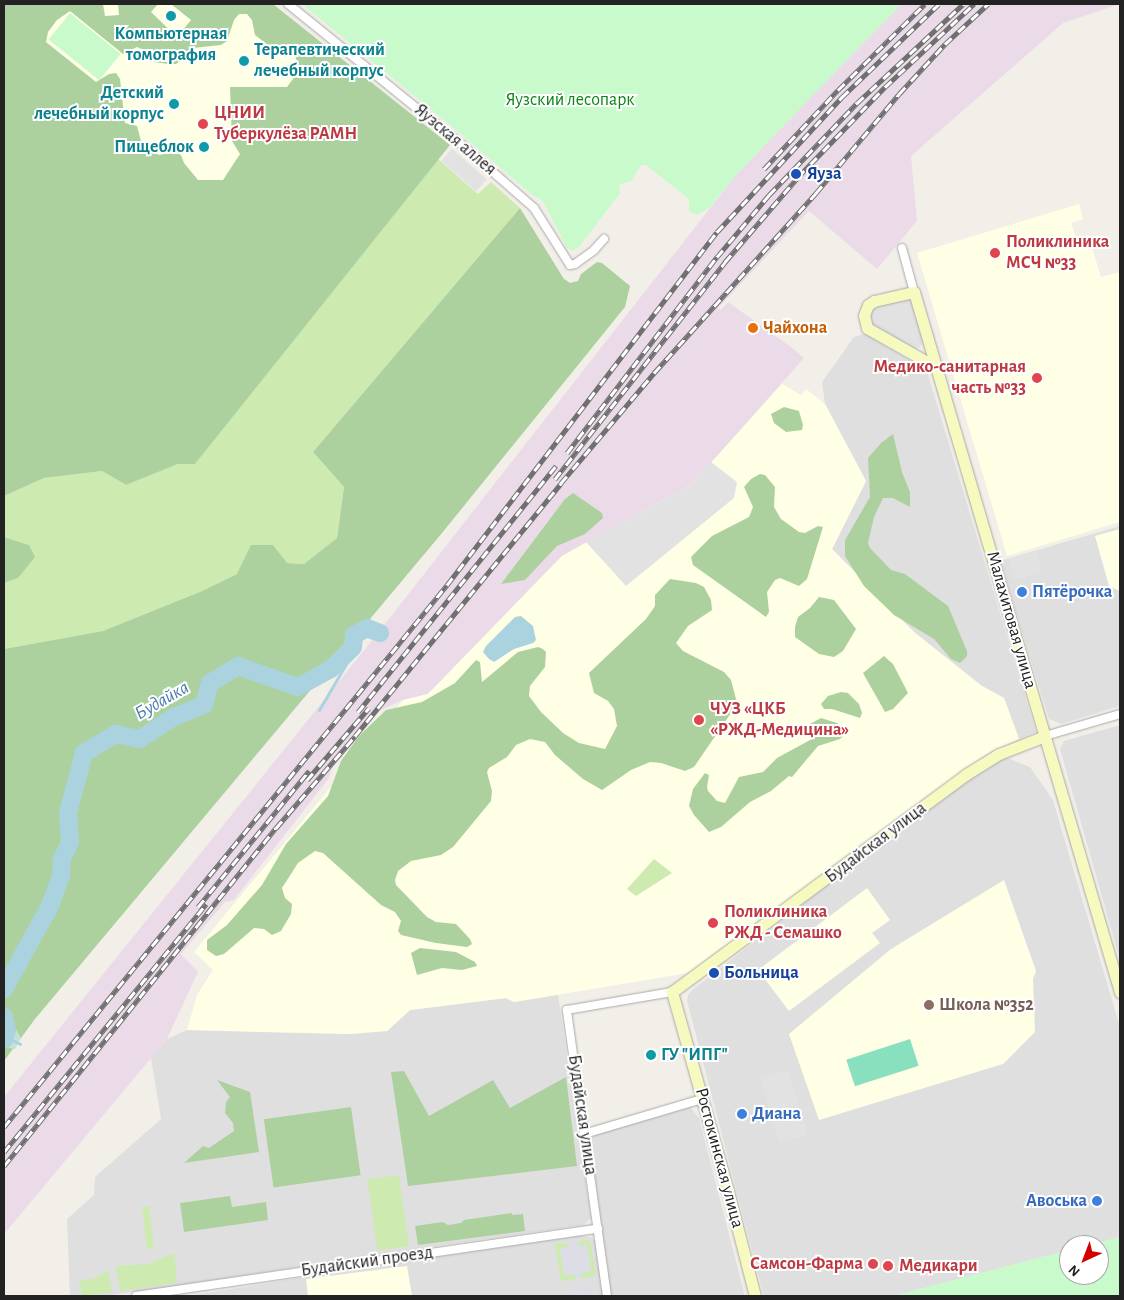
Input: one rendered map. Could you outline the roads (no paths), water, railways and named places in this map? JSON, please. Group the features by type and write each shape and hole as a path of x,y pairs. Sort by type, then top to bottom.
{"street":[{"name":"Яузская аллея","path":"288,4 461,144 534,208 570,265 575,264 594,250 604,238"},
{"name":"Малахитовая улица","path":"902,248 1120,992"},
{"path":"914,292 874,301 868,305 864,315 867,328 936,367"},
{"name":"Будайская улица","path":"607,1296 567,1010 672,992 965,776 999,754 1045,736 1120,714"},
{"name":"Ростокинская улица","path":"672,992 755,1296"},
{"path":"584,1134 702,1099"},
{"name":"Будайский проезд","path":"136,1296 598,1228"}],"water":[{"path":"521,616 533,626 536,640 533,643 514,649 494,662 489,659 483,652 486,646 515,617"}],"waterway":[{"path":"319,710 367,628"},
{"name":"Будайка","path":"4,989 50,906 61,876 62,859 70,842 68,813 84,753 116,734 140,739 174,717 204,705 210,683 238,666 298,687 331,669 353,647 354,635 367,628 380,633"},
{"name":"Будайка","path":"4,1017 7,1030 4,1040"},
{"path":"5,1036 20,1044"}],"railway":[{"path":"764,169 838,90 925,4"},
{"path":"4,1127 447,585 717,232 842,97 939,4"},
{"path":"567,453 717,257 769,195 857,103 963,4"},
{"path":"555,479 725,262 798,177 885,87 974,4"},
{"path":"4,1166 276,828 355,736 561,483 654,373 816,193 899,94 945,44 988,4"},
{"path":"358,712 556,466"},
{"path":"307,780 369,708"},
{"path":"198,907 309,771"},
{"path":"4,1152 206,904"}],"place":[{"name":"Компьютерная томография","path":"171,16"},
{"name":"Терапевтический лечебный корпус","path":"244,61"},
{"name":"Детский лечебный корпус","path":"174,104"},
{"name":"ЦНИИ Туберкулёза РАМН","path":"203,124"},
{"name":"Пищеблок","path":"204,147"},
{"name":"Яуза","path":"796,174"},
{"name":"Поликлиника МСЧ №33","path":"995,253"},
{"name":"Чайхона","path":"753,328"},
{"name":"Медико-санитарная часть №33","path":"1037,378"},
{"name":"Пятёрочка","path":"1022,592"},
{"name":"ЧУЗ «ЦКБ «РЖД-Медицина»","path":"699,720"},
{"name":"Поликлиника РЖД - Семашко","path":"713,923"},
{"name":"Больница","path":"714,973"},
{"name":"Школа №352","path":"929,1005"},
{"name":"ГУ \"ИПГ\"","path":"651,1055"},
{"name":"Диана","path":"742,1114"},
{"name":"Авоська","path":"1097,1201"},
{"name":"Самсон-Фарма","path":"873,1264"},
{"name":"Медикари","path":"888,1266"}],"park label":[{"name":"Яузский лесопарк","path":"570,100"}]}
